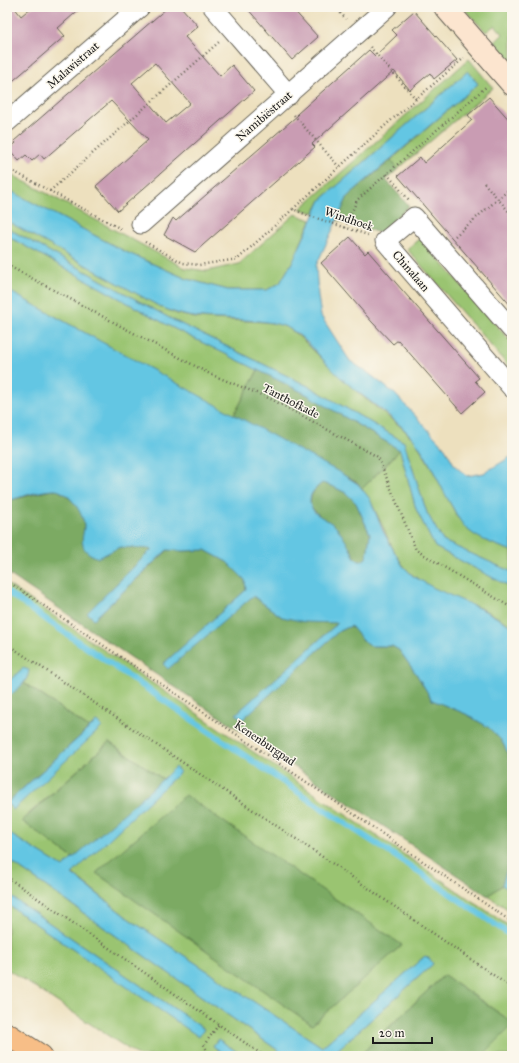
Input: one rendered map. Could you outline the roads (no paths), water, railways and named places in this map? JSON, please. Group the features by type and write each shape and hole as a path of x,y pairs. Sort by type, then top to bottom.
{"highway":[{"path":"7,1034 41,1056"}],"street":[{"name":"Malawistraat","path":"7,122 140,7"},
{"path":"213,7 233,30 285,98"},
{"name":"Namibiëstraat","path":"141,224 387,7"},
{"path":"446,7 504,76"},
{"name":"Chinalaan","path":"512,330 414,217 385,241 512,388"}],"water":[{"path":"468,71 478,84 348,196 316,266 318,296 321,316 350,361 395,394 445,448 455,466 467,476 484,473 512,456 512,551 484,540 466,528 458,517 416,442 390,416 340,377 303,338 290,329 281,325 257,321 194,317 171,311 157,305 7,221 7,189 126,252 187,279 228,290 267,290 280,283 294,259 321,200"},
{"path":"7,228 173,320 310,387 404,442 427,513 443,541 512,572 512,588 435,547 416,509 400,450 306,394 171,327 7,236"},
{"path":"7,290 339,472 358,484 370,499 383,531 394,551 403,566 413,576 434,588 485,611 512,626 512,775 508,753 501,740 488,727 466,714 432,700 417,675 399,650 392,646 372,646 366,644 351,626 339,631 243,719 236,714 338,623 305,622 282,617 253,596 168,669 163,664 246,590 245,580 227,562 205,550 167,550 94,619 87,613 152,549 120,547 98,558 89,553 85,550 82,543 84,526 79,510 65,494 60,491 43,491 7,501","holes":["322,483 346,493 356,503 370,534 367,557 362,561 355,558 337,528 313,510 310,500 314,491"]},
{"path":"23,668 29,670 26,679 21,686 7,698 7,683"},
{"path":"96,722 102,727 13,810 7,803"},
{"path":"175,767 180,772 72,874 129,919 322,1047 425,956 430,959 433,964 334,1053 338,1056 286,1056 7,859 7,831 63,867"},
{"path":"512,838 512,892 502,885 507,869"},
{"path":"7,894 204,1029 199,1037 7,904"},
{"path":"218,1039 243,1056 227,1056 213,1046"}],"waterway":[{"path":"7,592 317,805 512,936"}]}
